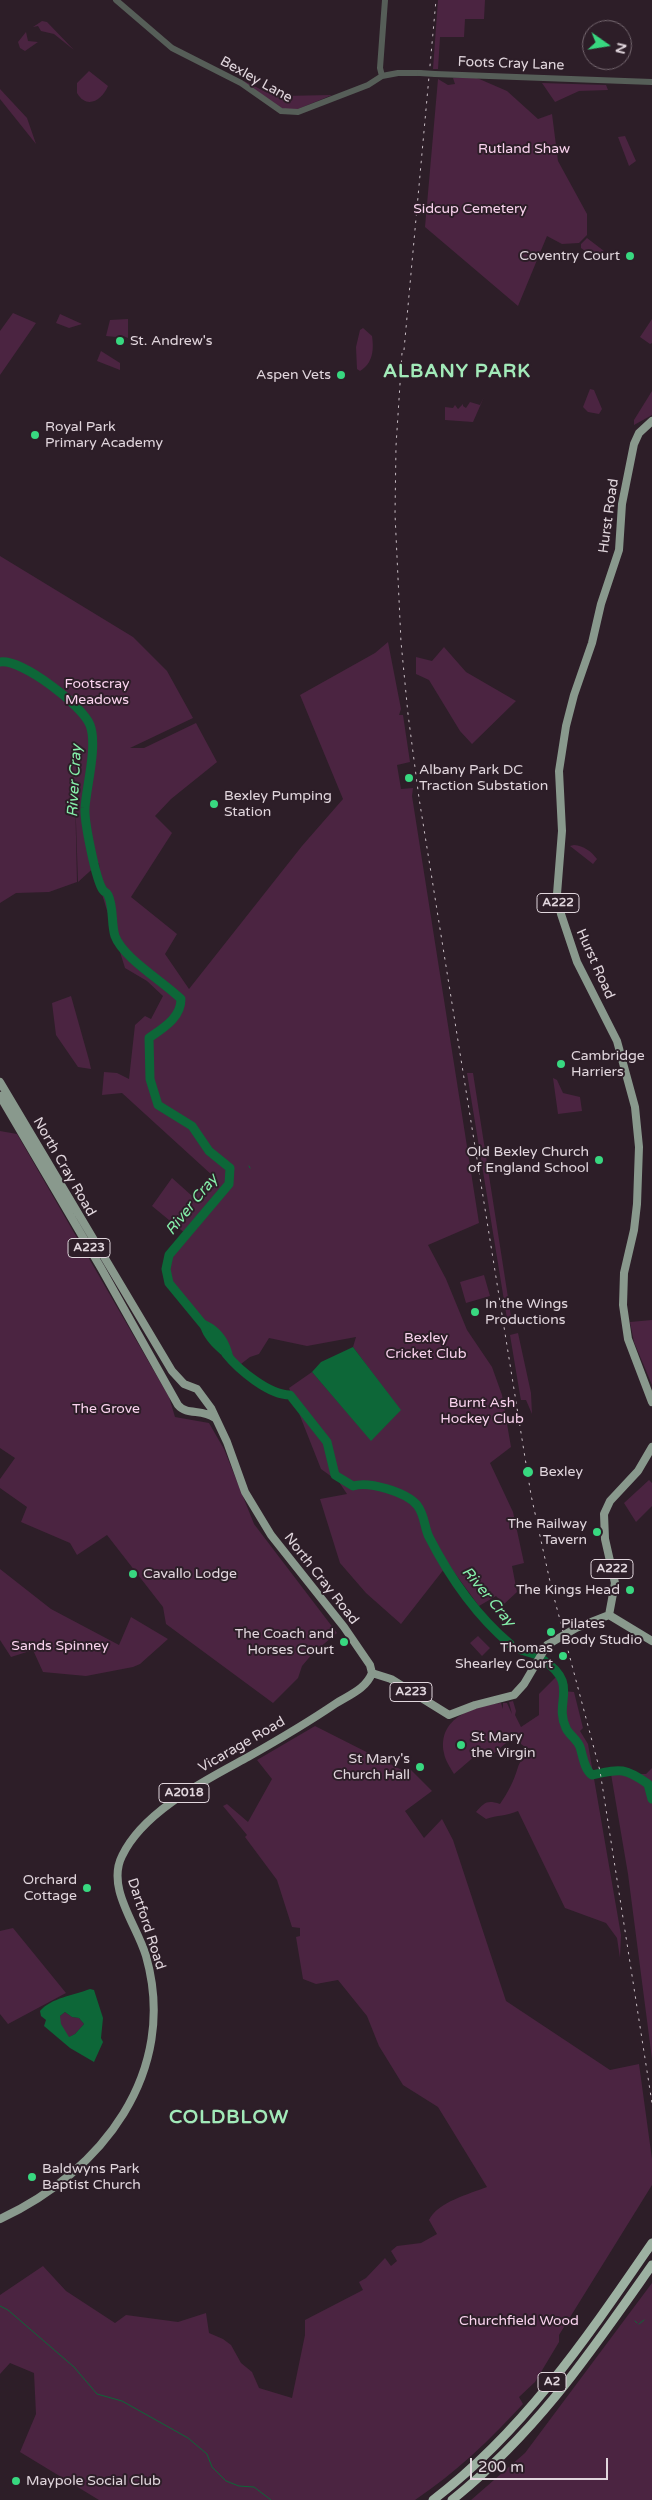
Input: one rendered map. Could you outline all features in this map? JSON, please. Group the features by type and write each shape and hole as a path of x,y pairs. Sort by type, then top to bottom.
{"highway":[{"name":"A2","path":"433,2500 483,2458 531,2409 566,2364 651,2244"},
{"name":"A2","path":"452,2500 497,2462 550,2405 579,2368 652,2265"}],"main road":[{"name":"Hurst Road","path":"652,421 639,433 634,444 622,504 619,550 601,604 592,643 574,695 566,726 559,771 562,831 557,894 561,914 578,962 617,1041 635,1107 639,1147 636,1212 624,1274 623,1306 630,1345 652,1402"},
{"name":"North Cray Road","path":"0,1082 172,1371 184,1384 191,1386"},
{"name":"North Cray Road","path":"0,1096 176,1401"},
{"name":"A223","path":"191,1386 199,1391 201,1397 217,1419"},
{"path":"176,1401 180,1390 191,1386"},
{"path":"192,1411 200,1405 201,1397"},
{"name":"A223","path":"176,1401 180,1408 202,1411 217,1419"},
{"name":"North Cray Road","path":"217,1419 245,1492 270,1536 344,1628 370,1665 372,1673"},
{"name":"A222","path":"609,1616 616,1583 604,1539 604,1514 612,1498 638,1471 652,1447"},
{"name":"A223","path":"372,1673 391,1679 449,1714 514,1695 524,1684 538,1657 556,1639 609,1616"},
{"path":"609,1616 652,1642"},
{"name":"Vicarage Road","path":"117,1872 122,1854 142,1828 181,1796 325,1711 365,1684 372,1673"},
{"name":"Dartford Road","path":"0,2219 59,2184 92,2155 110,2134 135,2095 141,2079 153,2034 151,1981 146,1956 121,1894 117,1872"}],"street":[{"name":"Bexley Lane","path":"116,0 172,48 204,66 241,83 287,113 298,112 368,85 382,76 398,73 432,74"},
{"path":"382,76 380,68 385,0"},
{"name":"Foots Cray Lane","path":"432,74 652,82"}],"green space":[{"path":"438,0 485,0 484,19 465,19 464,37 440,37 438,69 433,69"},
{"path":"42,21 47,22 74,50 54,34 41,31 38,26 33,27"},
{"path":"26,32 28,41 38,42 25,51 20,48 18,42"},
{"path":"89,71 108,86 98,99 90,102 85,101 77,93 77,83"},
{"path":"453,78 477,78 507,91 538,119 552,114 558,161 587,214 587,235 579,243 562,244 547,236 518,306 425,227 438,79 448,85 455,84"},
{"path":"244,81 266,92 282,96 332,95 298,109 282,109 243,83"},
{"path":"542,83 606,85 608,90 579,91 555,102"},
{"path":"0,89 27,118 36,144 0,99"},
{"path":"625,136 636,161 629,166 618,137"},
{"path":"587,238 604,251 597,260 581,248 581,244"},
{"path":"13,313 36,323 0,375 0,331"},
{"path":"60,314 82,324 69,328 56,323"},
{"path":"128,319 128,338 120,335 116,337 106,336 110,320"},
{"path":"652,319 652,343 650,344 640,337"},
{"path":"363,328 372,336 373,351 368,364 360,371 357,369 356,347 360,330"},
{"path":"101,351 120,363 120,370 97,361"},
{"path":"590,389 594,390 602,409 599,414 588,412 583,407"},
{"path":"652,391 652,415 634,425 634,420"},
{"path":"484,397 473,422 445,420 445,407 453,408 455,405 458,409 463,404 466,408 470,402 480,405"},
{"path":"0,556 133,637 167,671 193,718 130,748 144,748 196,723 217,762 171,799 155,816 172,833 131,897 177,934 165,954 189,989 302,846 343,799 300,695 375,653 388,642 401,709 399,715 403,715 410,762 397,765 401,789 413,788 412,796 479,1223 428,1245 446,1279 467,1330 492,1367 502,1395 511,1447 490,1463 513,1512 524,1563 512,1566 517,1592 504,1604 496,1596 479,1606 448,1564 401,1624 366,1593 340,1563 320,1499 347,1494 339,1482 321,1469 289,1388 312,1372 371,1440 400,1410 353,1347 356,1337 307,1346 269,1338 259,1354 250,1357 237,1367 169,1283 168,1261 176,1246 186,1234 152,1206 172,1178 191,1195 213,1176 122,1093 102,1095 104,1072 117,1073 129,1079 135,1025 145,1016 151,1019 163,996 147,981 125,968 95,872 100,874 99,863 78,882 75,793 77,882 49,892 16,893 0,903"},
{"path":"444,647 466,672 516,701 472,744 460,731 429,680 416,674 416,657 432,661"},
{"path":"574,845 587,849 597,859 593,864 570,846"},
{"path":"71,996 91,1069 78,1067 56,1035 52,1003"},
{"path":"467,1073 473,1073 512,1323 508,1325"},
{"path":"553,1078 557,1080 563,1093 580,1097 582,1111 558,1114"},
{"name":"The Grove","path":"0,1131 17,1134 169,1397 175,1417 209,1423 224,1449 254,1524 337,1633 313,1653 302,1666 298,1678 273,1703 166,1624 163,1607 107,1535 77,1555 70,1543 21,1522 27,1507 0,1488 0,1479 15,1458 0,1448"},
{"path":"484,1275 490,1296 466,1303 460,1282"},
{"path":"652,1320 652,1385 634,1342 630,1322"},
{"path":"518,1333 531,1393 532,1414 526,1400 521,1400 520,1395 510,1335"},
{"path":"649,1480 652,1483 652,1506 636,1522 624,1503"},
{"name":"Sands Spinney","path":"0,1569 51,1609 119,1645 131,1617 168,1639 140,1664 133,1667 86,1676 43,1672 33,1650 11,1657 0,1640"},
{"path":"478,1636 490,1648 482,1656 470,1643"},
{"path":"556,1677 562,1684 562,1691 574,1692 583,1728 580,1731 588,1744 621,1935 620,1958 617,1938 606,1923 565,1908 518,1811 486,1819 476,1812 487,1803 500,1804 508,1791 528,1749 521,1744 518,1733 493,1754 483,1749 454,1774 445,1756 443,1741 446,1730 460,1716 480,1707 501,1703 503,1709 503,1703 507,1703 512,1714 509,1702 513,1701 516,1711 515,1715 521,1727 539,1715 539,1694"},
{"name":"Churchfield Wood","path":"315,1726 406,1772 409,1768 432,1791 405,1811 424,1838 442,1819 453,1840 506,2001 610,2070 639,2064 652,2159 652,2185 559,2335 559,2342 535,2382 519,2397 523,2404 472,2455 415,2500 99,2500 20,2452 36,2414 34,2373 10,2363 0,2374 0,2295 43,2266 66,2291 115,2323 126,2315 178,2322 206,2313 209,2333 231,2345 241,2363 252,2372 259,2388 292,2398 305,2335 305,2320 363,2290 359,2282 366,2278 385,2258 391,2266 397,2261 391,2251 397,2246 421,2243 437,2234 429,2220 439,2208 455,2199 487,2187 438,2107 403,2085 379,2046 367,2016 338,1980 316,1984 303,1979 296,1937 300,1936 300,1928 292,1927 277,1880 245,1837 247,1835 223,1806 227,1804 248,1822 272,1779 257,1760"},
{"path":"652,1768 652,2059 628,1874 611,1774 646,1774"},
{"path":"13,1928 66,1993 8,2024 0,2014 0,1931"},
{"path":"65,2012 72,2017 79,2018 84,2024 75,2034 68,2038 60,2024 60,2016"},
{"path":"652,2283 652,2500 471,2500 525,2453"}],"shaded area":[{"path":"199,1318 219,1329 230,1346 234,1361 231,1363 205,1338"},
{"path":"353,1347 401,1410 371,1441 312,1372 321,1362"},
{"path":"90,1989 94,1990 103,2018 101,2038 103,2042 94,2062 70,2048 44,2026 46,2020 41,2016 40,2011 56,2000","holes":["65,2012 72,2017 79,2018 84,2024 75,2034 69,2037 61,2024 60,2016"]}],"waterway":[{"name":"River Cray","path":"0,662 10,663 36,675 76,706 90,725 93,744 85,808 86,825 97,875 103,890 110,900 115,936 126,953 181,999 175,1017 149,1038 150,1079 158,1105 192,1126 209,1151 230,1168 229,1184 169,1255 166,1269 169,1283 206,1328"},
{"name":"River Cray","path":"226,1354 246,1374 264,1386 273,1391 290,1395 327,1442 335,1475 353,1486 377,1486 396,1492 412,1500 417,1505 422,1513 429,1537 455,1581 486,1621 510,1644"},
{"name":"River Cray","path":"521,1650 534,1654"},
{"name":"River Cray","path":"542,1659 554,1668 560,1677 564,1693 562,1709 566,1728 579,1744 585,1766 589,1772 592,1775 609,1771 627,1772 648,1784 652,1799"},
{"path":"0,2306 8,2310 74,2367 97,2394 122,2401 188,2438 207,2454 212,2467 226,2481 239,2486 254,2487 271,2500"},
{"path":"639,2324 644,2320"}],"railway":[{"path":"404,350 436,0"},
{"path":"402,353 396,446 395,514 401,642 419,798 531,1495 551,1586 600,1771 652,2103"}],"place":[{"name":"Coventry Court","path":"630,256"},
{"name":"St. Andrew's","path":"120,341"},
{"name":"Aspen Vets","path":"341,375"},
{"name":"Royal Park Primary Academy","path":"35,435"},
{"name":"Albany Park DC Traction Substation","path":"409,778"},
{"name":"Bexley Pumping Station","path":"214,804"},
{"name":"Cambridge Harriers","path":"561,1064"},
{"name":"Old Bexley Church of England School","path":"599,1160"},
{"name":"In the Wings Productions","path":"475,1312"},
{"name":"Bexley","path":"528,1472"},
{"name":"The Railway Tavern","path":"597,1532"},
{"name":"Cavallo Lodge","path":"133,1574"},
{"name":"The Kings Head","path":"630,1590"},
{"name":"Pilates Body Studio","path":"551,1632"},
{"name":"The Coach and Horses Court","path":"344,1642"},
{"name":"Thomas Shearley Court","path":"563,1656"},
{"name":"St Mary the Virgin","path":"461,1745"},
{"name":"St Mary's Church Hall","path":"420,1767"},
{"name":"Orchard Cottage","path":"87,1888"},
{"name":"Baldwyns Park Baptist Church","path":"32,2177"},
{"name":"Maypole Social Club","path":"16,2481"}],"district":[{"name":"ALBANY PARK","path":"457,372"},
{"name":"COLDBLOW","path":"229,2118"}],"park label":[{"name":"Rutland Shaw","path":"524,149"},
{"name":"Sidcup Cemetery","path":"470,209"},
{"name":"Footscray Meadows","path":"97,692"},
{"name":"Bexley Cricket Club","path":"426,1346"},
{"name":"Burnt Ash Hockey Club","path":"482,1412"}]}
